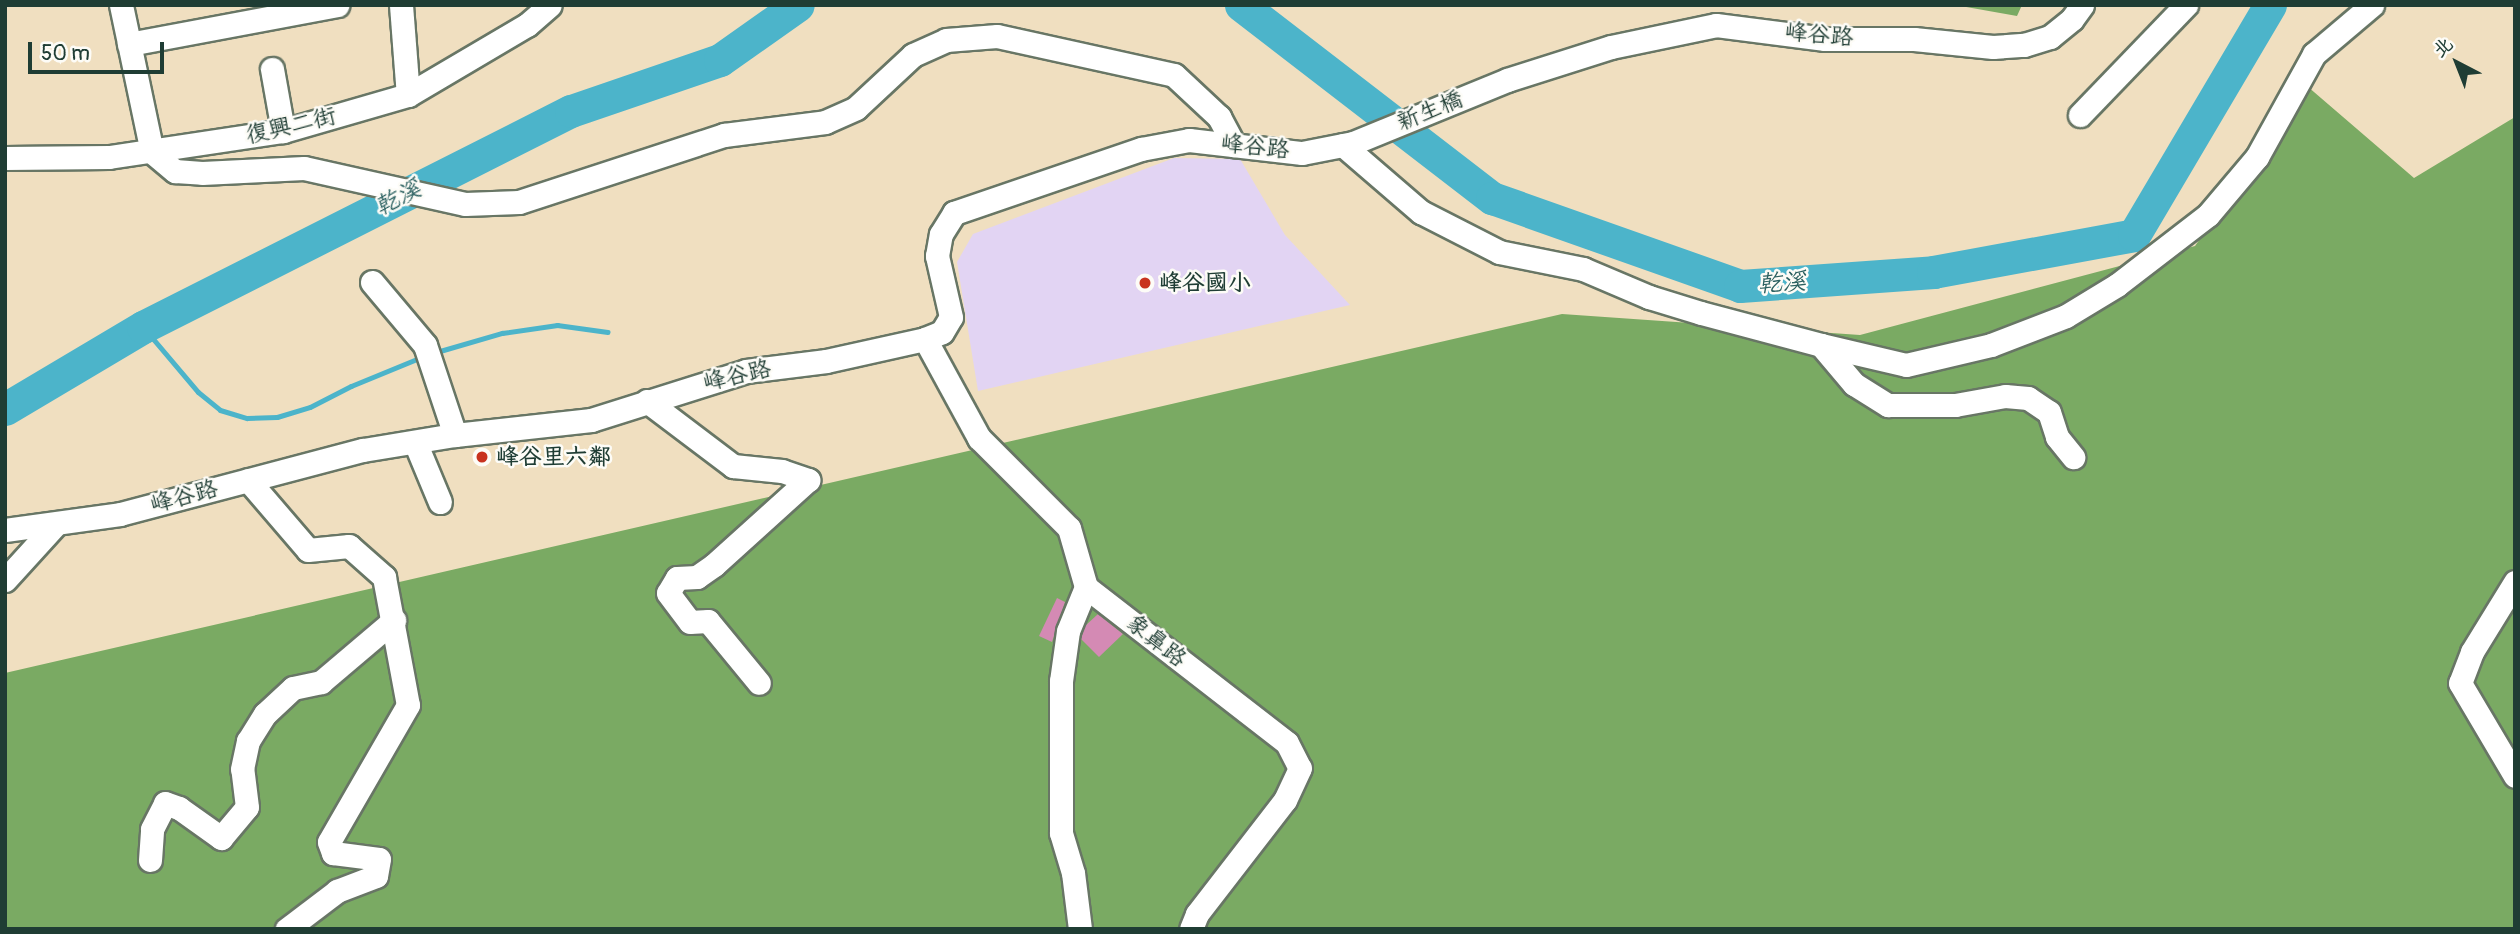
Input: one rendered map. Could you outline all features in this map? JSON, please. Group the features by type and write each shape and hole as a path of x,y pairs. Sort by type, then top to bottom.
{"street":[{"path":"121,5 152,152 174,171 202,173 304,168 465,204 519,202 724,135 824,122 856,108 912,55 946,40 997,36 1174,75 1219,117 1234,145"},
{"path":"129,44 337,5"},
{"path":"401,5 408,95"},
{"name":"復興二街","path":"6,153 108,157 283,131 408,95 524,15 550,5"},
{"name":"峰谷路","path":"1507,80 1611,47 1716,25 1825,40 1913,39 1993,47 2024,45 2050,37 2072,19 2082,5"},
{"path":"2080,115 2186,5"},
{"path":"1348,144 1421,212 1499,252 1583,270 1662,301 1821,345 1906,365 1991,345 2066,316 2117,285 2208,215 2257,157 2314,54 2372,5"},
{"path":"272,69 283,131"},
{"name":"新生橋","path":"1348,144 1507,80"},
{"name":"峰谷路","path":"5,530 120,514 363,450 455,435 591,420 746,371 826,361 925,339 942,332 951,317 937,256 941,234 954,213 1141,149 1189,140 1302,153 1348,144"},
{"path":"372,282 428,356 455,435"},
{"path":"925,339 979,438 1069,528 1086,587 1068,631 1061,681 1061,833 1073,873 1080,929"},
{"path":"1821,345 1854,384 1888,405 1955,405 2005,397 2028,398 2049,412 2057,437 2073,457"},
{"path":"647,401 733,466 782,471 808,480 714,565 697,577 677,578 668,593 690,622 708,621 759,683"},
{"path":"415,442 440,502"},
{"path":"248,480 308,550 349,546 384,577 408,705 329,842 333,853 379,859 376,876 337,891 287,929"},
{"path":"5,579 55,525"},
{"path":"2515,582 2472,652 2460,683 2515,776"},
{"name":"象鼻路","path":"1086,587 1287,743 1300,768 1285,800 1197,914 1191,929"},
{"path":"150,860 152,829 165,803 179,808 221,838 247,807 242,769 248,741 265,714 293,688 320,682 394,620"}],"shaded area":[{"name":"峰谷國小","path":"1174,158 1240,159 1285,235 1350,305 978,391 957,262 973,234"}],"green space":[{"path":"1955,5 2022,5 2017,16"},
{"path":"2307,86 2414,178 2515,117 2515,929 5,929 5,673 1562,314 1860,335 2195,246"}],"building":[{"path":"1057,598 1065,602 1052,642 1039,636"},
{"path":"1098,614 1123,634 1099,657 1081,639 1085,626"}],"waterway":[{"name":"乾溪","path":"5,409 143,327 571,111 720,60 798,5"},
{"name":"乾溪","path":"1241,5 1492,198 1740,286 1933,272 2134,235 2270,5"},
{"path":"433,353 502,333 557,325 608,332"},
{"path":"143,327 198,392 220,410 247,418 277,417 310,407 351,386 424,356"}],"place":[{"name":"峰谷國小","path":"1145,283"},
{"name":"峰谷里六鄰","path":"482,457"}]}
